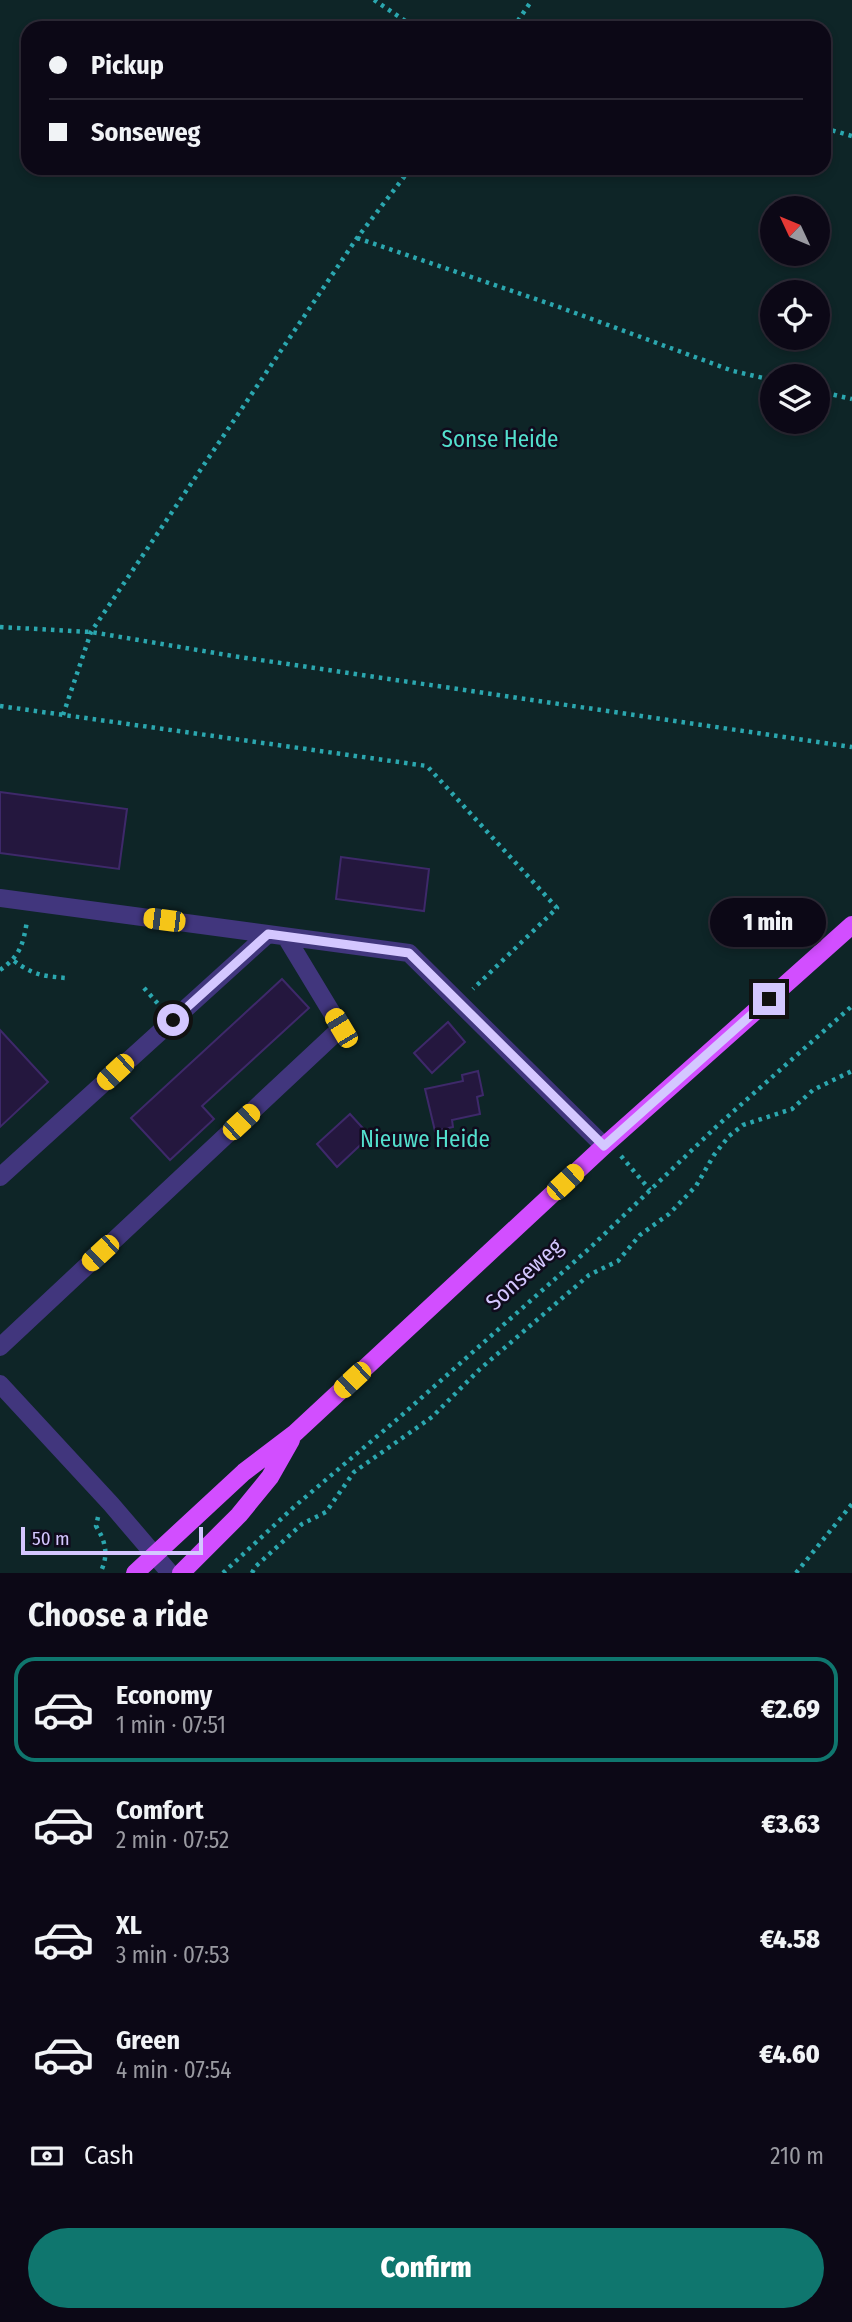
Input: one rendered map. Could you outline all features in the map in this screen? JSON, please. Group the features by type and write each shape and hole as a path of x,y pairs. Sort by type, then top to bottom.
{"main road":[{"name":"Sonseweg","path":"135,1573 244,1472 295,1434 604,1146 852,925"},
{"name":"Sonseweg","path":"181,1573 220,1535 263,1486 295,1434"}],"lane":[{"path":"0,898 409,953 604,1146"},
{"path":"0,1177 268,934"},
{"path":"0,1347 341,1028 286,937"},
{"path":"0,1384 111,1504 170,1573"}],"path":[{"path":"374,0 406,21"},
{"path":"518,21 532,0"},
{"path":"831,130 852,136"},
{"path":"63,715 92,632 357,238 406,175"},
{"path":"357,238 559,306 733,371 760,377"},
{"path":"830,394 852,399"},
{"path":"0,627 92,632 246,658 852,747"},
{"path":"0,706 427,766 557,908 459,1002"},
{"path":"0,970 14,961 23,943 31,903"},
{"path":"14,961 31,973 66,978"},
{"name":"Sonseweg","path":"223,1573 295,1506 401,1416 592,1246 717,1126 852,1006"},
{"path":"252,1573 255,1567 302,1524 326,1512 354,1472 432,1417 480,1369 589,1275 618,1261 640,1235 669,1214 696,1186 713,1155 729,1136 743,1125 792,1109 813,1090 852,1071"},
{"path":"604,1146 618,1152 650,1190"},
{"path":"100,1573 105,1564 106,1551 96,1520 111,1504"},
{"path":"796,1573 852,1504"}],"green space":[{"name":"Nieuwe Heide","path":"0,0 852,0 852,1573 0,1573"}],"building":[{"path":"0,792 127,809 119,869 0,853"},
{"path":"341,857 429,869 424,911 336,899"},
{"path":"282,979 309,1008 202,1106 214,1119 170,1160 131,1118"},
{"path":"448,1022 465,1042 432,1073 414,1053"},
{"path":"0,1030 48,1082 0,1127"},
{"path":"478,1071 483,1095 477,1097 480,1114 452,1120 453,1127 435,1131 425,1089 463,1081 462,1075"},
{"path":"350,1114 370,1136 337,1167 317,1144"}],"route":[{"path":"173,1020 268,934 409,953 604,1146 769,999"}],"park label":[{"name":"Sonse Heide","path":"500,439"}]}
